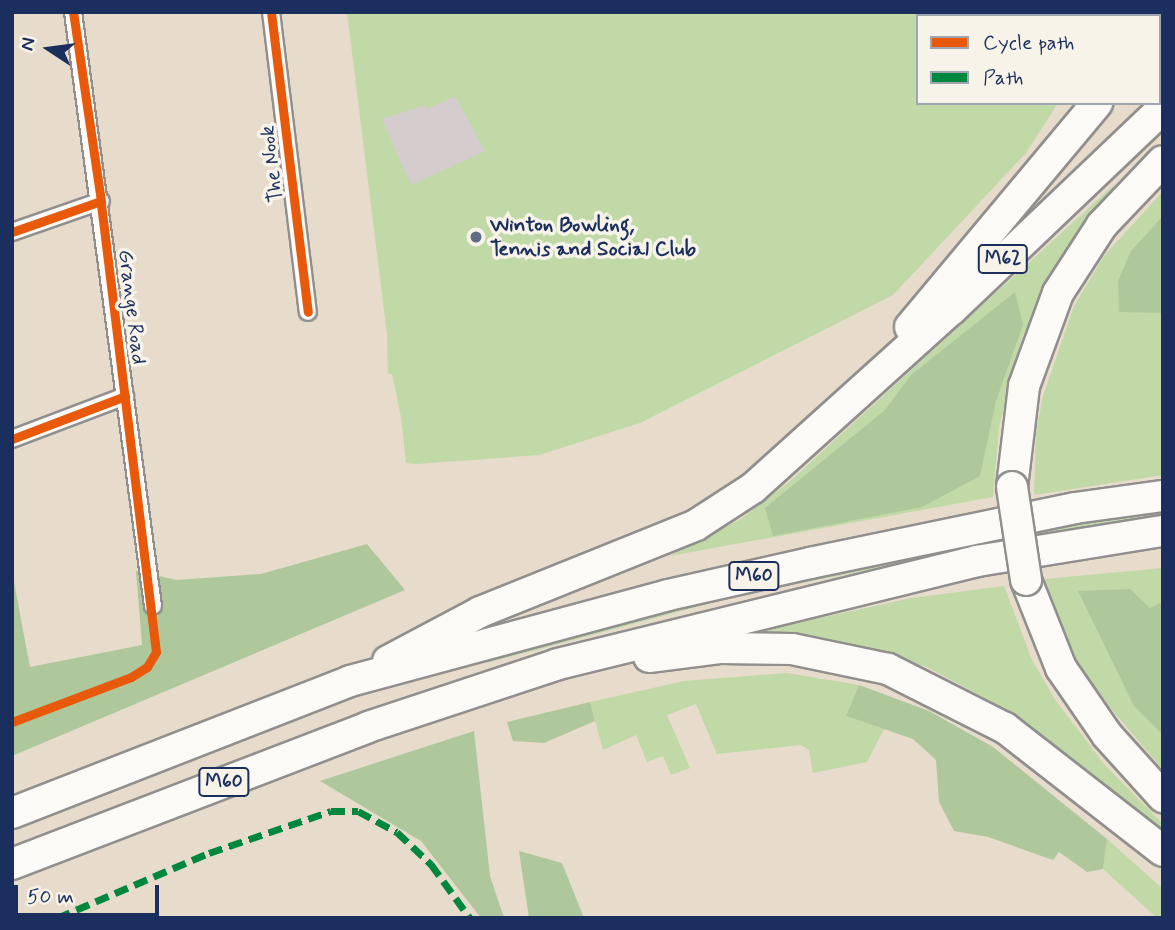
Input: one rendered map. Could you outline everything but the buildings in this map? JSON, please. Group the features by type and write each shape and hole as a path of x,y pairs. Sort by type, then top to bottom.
{"highway":[{"path":"843,408 1095,105"},
{"name":"M62","path":"843,408 1163,108"},
{"path":"1163,161 1102,225 1058,293 1024,386 1012,487 1026,580 1061,668 1107,735 1163,797"},
{"name":"M60","path":"350,681 480,612 696,525 753,488 843,408"},
{"name":"M60","path":"12,813 350,681 720,583 1075,508 1163,496"},
{"name":"M60","path":"12,864 438,705 558,664 677,632 977,561 1163,531"},
{"name":"M60","path":"977,561 1163,550"},
{"name":"M60","path":"438,705 519,681 679,652 733,648 821,652 888,669 964,703 1036,748 1163,851"}],"street":[{"name":"Grange Road","path":"73,12 101,201 153,606"},
{"name":"The Nook","path":"271,12 307,312"},
{"path":"12,232 101,201"},
{"path":"12,439 125,396"}],"green space":[{"path":"347,12 1116,12 916,14 916,105 1057,105 1026,153 893,295 640,423 539,455 406,463 401,417 392,374 388,374 387,335"},
{"path":"1116,183 1080,228 1022,337 999,427 993,497 670,556 741,519 789,482"},
{"path":"1163,191 1163,475 1034,495 1036,432 1043,396 1074,306 1104,256"},
{"path":"1163,216 1163,313 1119,312 1118,281 1131,251"},
{"path":"1015,292 1023,325 996,401 980,476 922,507 773,536 765,508 885,410 911,375"},
{"path":"1163,511 1163,518 1039,535 1038,529"},
{"path":"995,535 996,544 738,596 487,663 483,655 552,635"},
{"path":"367,544 405,590 12,756 12,571 30,667 142,645 136,571 177,580 261,574"},
{"path":"1163,568 1163,770 1094,688 1070,649 1045,579"},
{"path":"1004,586 1032,660 1056,701 1104,764 1163,824 1163,832 1013,713 927,667 834,641 800,637 728,638 912,598"},
{"path":"1130,589 1150,608 1163,602 1163,735 1134,706 1078,591"},
{"path":"787,673 859,685 846,716 884,729 867,762 813,773 809,750 801,745 717,754 696,704 667,715 690,768 671,775 663,756 647,762 636,735 603,750 590,702 684,681"},
{"path":"859,685 929,711 993,747 1107,839 1103,869 1087,872 1059,852 1053,860 988,837 954,831 939,802 936,760 913,739 846,716"},
{"path":"590,702 595,721 544,743 513,741 507,722"},
{"path":"474,731 490,876 504,918 481,918 421,841 320,781"},
{"path":"1107,839 1163,889 1163,918 1157,918 1103,869"},
{"path":"519,851 562,863 584,918 529,918"}],"marked path":[{"path":"57,918 209,853 331,811 358,811 397,832 431,864 470,918"}],"cycle path":[{"path":"12,722 131,677 147,667 156,652 101,201 73,12"},
{"path":"271,12 308,312"},
{"path":"12,232 101,201"},
{"path":"12,439 125,396"}],"place":[{"name":"Winton Bowling, Tennis and Social Club","path":"476,237"}]}
